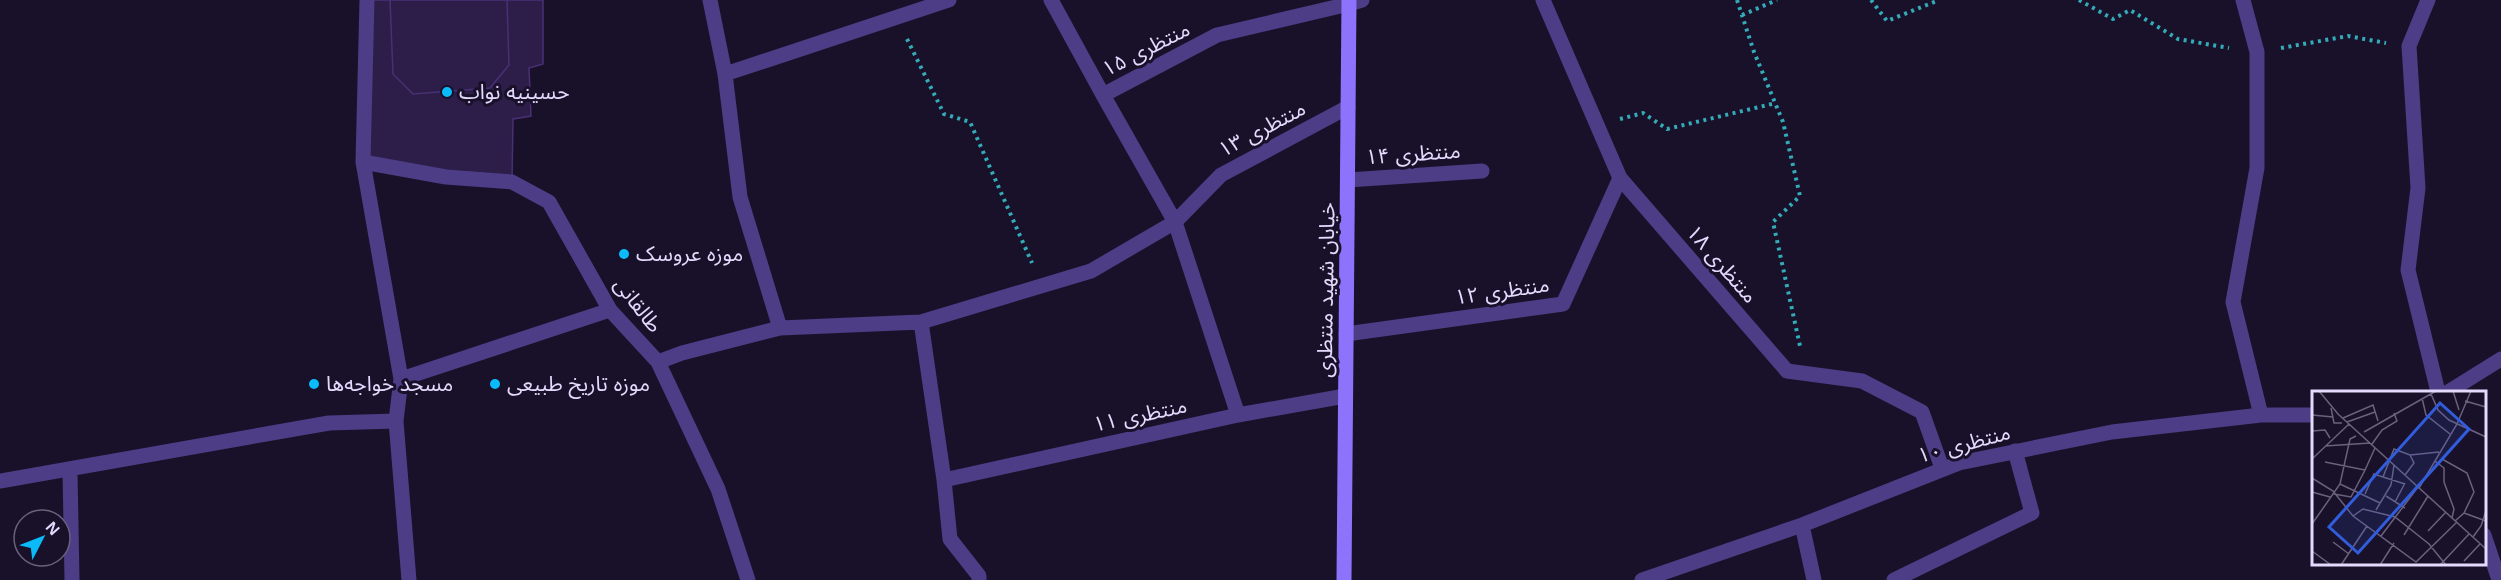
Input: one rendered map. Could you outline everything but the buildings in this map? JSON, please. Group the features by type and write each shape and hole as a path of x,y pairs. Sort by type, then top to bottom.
{"main road":[{"name":"خیابان شهید منتظری","path":"1344,580 1348,107 1354,1"}],"street":[{"path":"367,0 363,162 401,379 396,421 409,580"},
{"path":"710,0 725,74 740,197 780,328"},
{"path":"725,74 949,0"},
{"path":"1051,0 1103,95"},
{"name":"منتظری ۱۸","path":"1543,0 1620,178 1787,371 1862,381 1922,412 1942,468"},
{"path":"2242,0 2257,52 2257,168 2233,302 2261,415"},
{"path":"2428,0 2409,46 2418,188 2408,270 2438,391"},
{"name":"منتظری ۱۵","path":"1238,415 1175,222 1103,95 1217,35 1354,1"},
{"name":"منتظری ۱۳","path":"658,362 682,353 780,328 921,322 1091,271 1175,222 1221,175 1348,107"},
{"name":"طالقانی","path":"363,162 446,177 512,182 549,202 610,310 658,362 718,489 748,580"},
{"name":"منتظری ۱۴","path":"1348,180 1482,171"},
{"name":"منتظری ۱۲","path":"1346,334 1563,304 1620,178"},
{"path":"401,379 610,310"},
{"path":"921,322 944,480 950,539 979,576 979,580"},
{"path":"2451,391 2501,359"},
{"name":"منتظری ۱۱","path":"944,480 1238,415 1346,396"},
{"name":"منتظری ۱۰","path":"1642,580 1802,525 1942,468 2112,432 2261,415 2312,415"},
{"path":"0,481 70,471 329,423 396,421"},
{"path":"1900,579 2032,513 2015,451"},
{"path":"70,471 72,580"},
{"path":"1802,525 1814,580"},
{"path":"2486,542 2499,580"}],"path":[{"path":"1737,0 1784,122 1800,196 1773,222 1806,374"},
{"path":"1742,15 1777,0"},
{"path":"1871,0 1887,21 1939,0"},
{"path":"896,18 944,114 970,122 1042,286"},
{"path":"1597,124 1643,113 1667,129 1776,103"}],"place":[{"name":"حسینیه نواب","path":"447,92"},
{"name":"موزه عروسک","path":"624,254"},
{"name":"مسجد خواجه‌ها","path":"314,384"},
{"name":"موزه تاریخ طبیعی","path":"495,384"}]}
